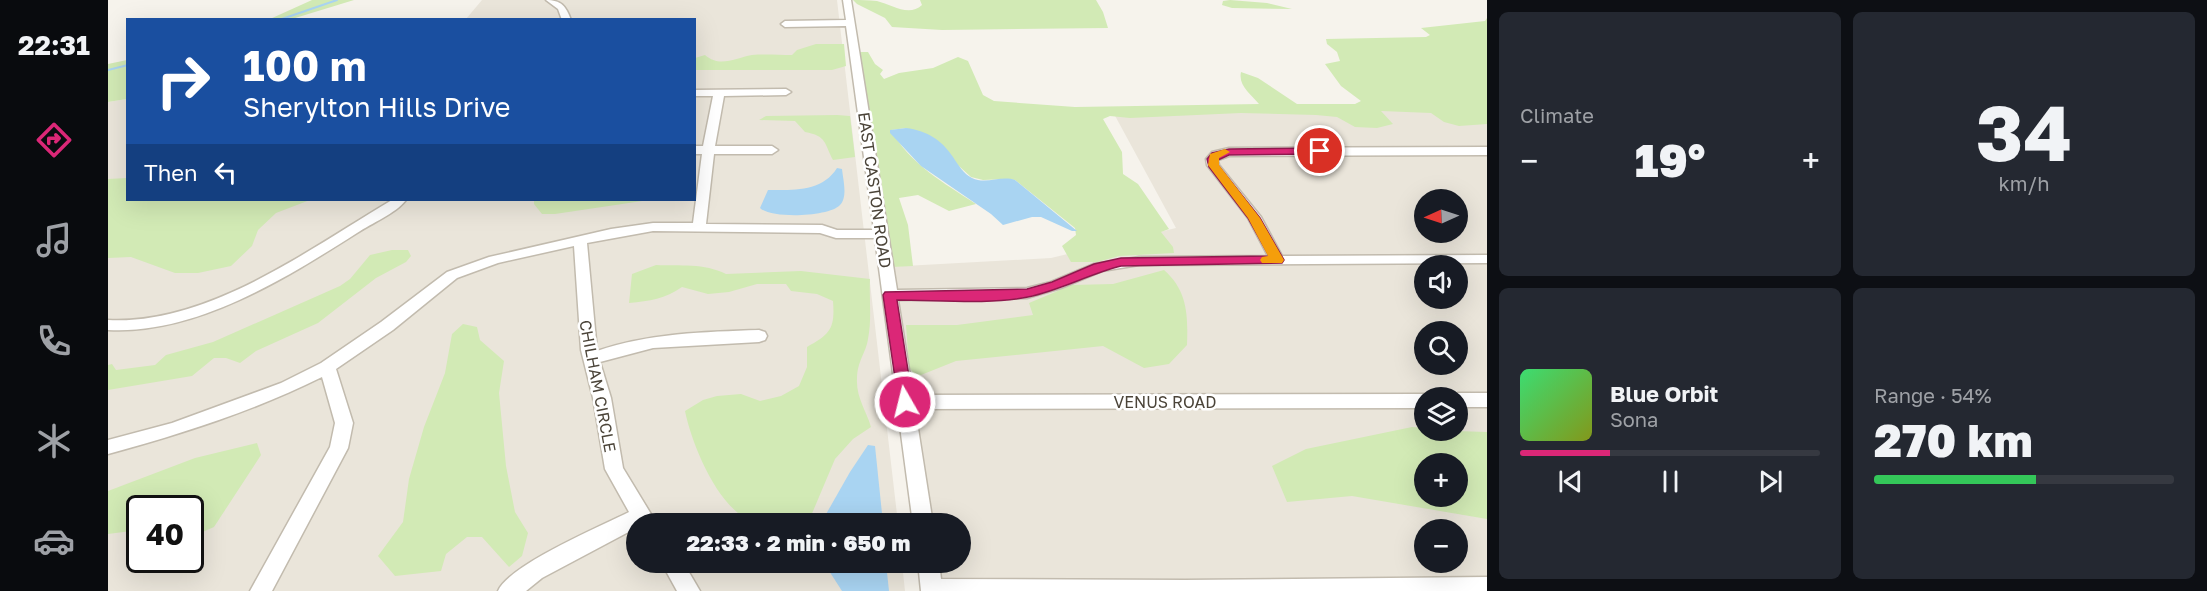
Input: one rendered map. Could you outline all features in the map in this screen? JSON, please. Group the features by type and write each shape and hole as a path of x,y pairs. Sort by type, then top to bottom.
{"street":[{"path":"550,0 562,8 566,18"},
{"name":"EAST CASTON ROAD","path":"847,0 921,513"},
{"path":"785,24 850,23"},
{"path":"696,93 786,92"},
{"path":"699,228 708,150 718,93"},
{"path":"696,150 772,150"},
{"path":"1277,260 1254,218 1213,165 1212,159 1216,155 1229,152 1487,151"},
{"path":"108,325 122,326 159,321 209,307 247,292 289,269 398,201"},
{"path":"108,447 134,442 227,411 287,387 327,367 387,326 452,275 494,260 580,240 654,227 822,229 836,234 880,229"},
{"name":"CHILHAM CIRCLE","path":"580,240 583,297 591,359 602,398 614,469 640,513"},
{"path":"890,295 1027,293 1056,285 1099,267 1121,262 1487,259"},
{"path":"591,359 619,348 656,341 759,336"},
{"path":"261,591 339,448 344,423 327,367"},
{"name":"VENUS ROAD","path":"905,402 1414,400"},
{"path":"1468,400 1487,400"},
{"path":"509,591 535,571 626,528"},
{"path":"678,573 689,591"},
{"path":"930,573 932,590 1185,590 1487,586"}],"shaded area":[{"path":"482,0 837,0 897,513 626,513 626,573 903,573 905,591 108,591 108,102 126,99 126,201 696,201 696,18 467,18"},
{"path":"1487,107 1487,591 933,591 930,573 971,573 971,513 922,513 886,267 1051,258 1176,228 1113,112"}],"green space":[{"path":"312,0 354,0 295,18 272,18"},
{"path":"853,0 877,1 912,10 922,5 920,0 1096,0 1108,28 942,30 892,27 885,18"},
{"path":"1223,1 1267,3 1292,9 1232,8 1222,5"},
{"path":"1487,18 1487,124 1459,126 1444,122 1431,113 1381,111 1393,124 1377,128 1355,127 1337,117 1241,113 1130,118 1110,116 1103,119 1122,152 1123,174 1138,184 1169,229 1161,232 1173,247 1174,253 1119,256 1097,262 1071,262 1062,246 1076,235 1075,228 1015,180 983,180 971,177 906,128 891,130 918,163 976,204 949,211 918,195 899,198 908,225 913,266 893,267 860,52 868,52 875,64 883,70 880,74 884,79 899,73 933,68 958,57 968,61 983,95 994,101 1075,107 1259,104 1243,86 1241,72 1258,78 1297,104 1355,104 1361,101 1341,86 1325,64 1340,61 1337,52 1327,44 1326,39 1426,37 1430,35 1421,28 1485,21"},
{"path":"816,44 844,44 846,66 832,70 696,70 696,58 705,55 722,62 752,55 792,55 797,50"},
{"path":"126,60 126,99 108,102 108,64"},
{"path":"766,116 850,116 855,157 833,160 821,138 805,132 795,121 759,120"},
{"path":"126,178 126,201 307,201 276,213 258,230 252,246 231,266 198,273 175,273 131,257 108,258 108,179"},
{"path":"534,201 642,201 555,214 542,214"},
{"path":"392,250 408,250 411,256 406,262 376,278 318,323 256,351 240,363 226,358 214,358 192,376 108,390 108,365 112,364 116,370 155,365 166,355 213,342 340,286 350,279 370,255"},
{"path":"656,265 683,265 718,270 726,274 801,271 870,279 869,332 858,367 857,386 871,427 853,439 835,459 812,513 738,513 718,490 708,474 700,458 685,411 703,400 717,396 741,394 760,401 781,396 799,386 807,367 807,347 826,334 832,324 833,301 817,294 791,291 786,284 757,284 729,292 708,294 682,287 657,299 629,303 632,274"},
{"path":"1164,270 1178,286 1182,295 1187,324 1187,345 1169,364 1144,368 1103,346 956,361 916,377 909,367 906,325 957,325 1033,315 1029,303 1072,285 1113,284"},
{"path":"463,324 477,327 480,340 504,361 499,393 506,466 515,512 528,533 522,556 509,567 482,537 467,537 446,554 441,571 395,576 378,556 403,522 409,479 424,427 445,373 452,334"},
{"path":"1412,427 1414,427 1414,441 1468,441 1468,431 1487,432 1487,519 1417,507 1468,507 1468,453 1414,453 1414,507 1352,496 1287,502 1272,466 1306,449"},
{"path":"257,443 261,455 214,527 204,531 204,495 126,495 126,532 108,534 108,491 195,458"}],"water":[{"path":"906,128 921,131 938,141 964,172 972,178 983,181 1015,180 1077,231 1072,231 1041,217 1032,217 1003,225 991,214 921,166 890,133 890,130"},
{"path":"837,168 842,169 844,197 840,205 834,209 813,214 787,215 766,212 760,208 768,190 815,186 824,182"},
{"path":"868,445 875,446 882,513 827,513"},
{"path":"830,573 887,573 889,591 842,591"}],"waterway":[{"path":"285,18 337,0"},
{"path":"108,70 126,66"}],"slow traffic":[{"path":"1225,152 1212,159 1213,165 1254,218 1277,260 1267,260"}],"route":[{"path":"905,402 890,295 1027,293 1056,285 1099,267 1121,262 1277,260 1254,218 1213,165 1212,159 1220,153 1229,152 1320,151"}]}
